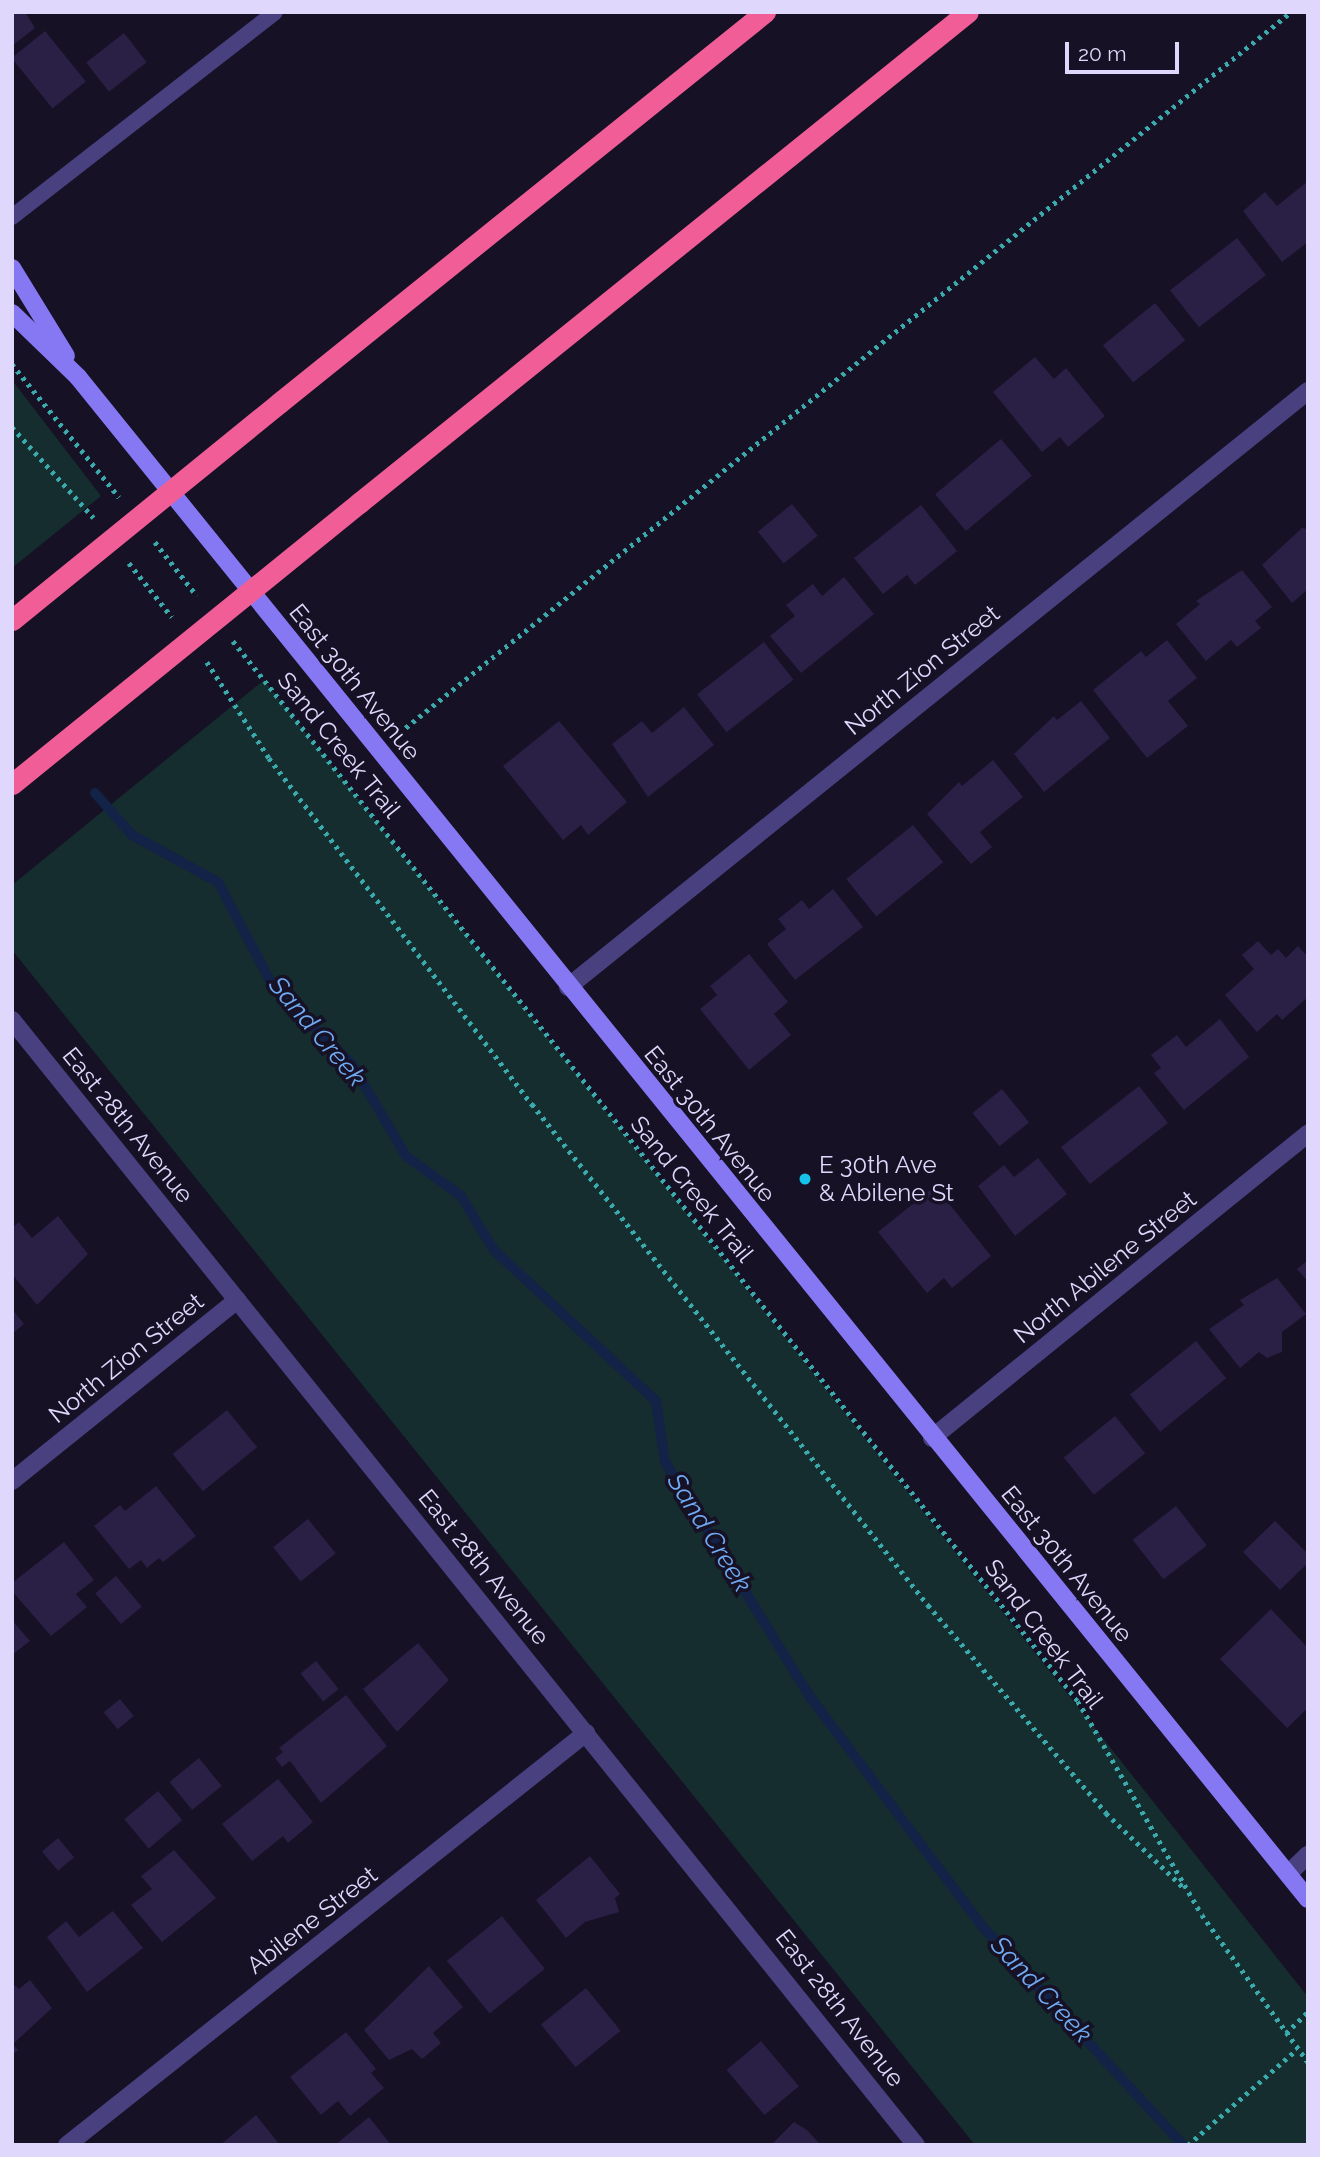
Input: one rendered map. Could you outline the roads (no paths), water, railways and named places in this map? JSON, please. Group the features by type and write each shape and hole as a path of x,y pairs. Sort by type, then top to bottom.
{"highway":[{"path":"12,620 765,12"},
{"path":"12,784 968,12"}],"street":[{"name":"East 30th Avenue","path":"12,268 78,377"},
{"name":"East 30th Avenue","path":"12,313 78,377 932,1438 1308,1899"},
{"name":"North Zion Street","path":"568,987 1308,391"},
{"name":"East 28th Avenue","path":"12,1020 916,2145"},
{"name":"North Abilene Street","path":"932,1438 1308,1135"},
{"name":"North Zion Street","path":"12,1481 237,1300"},
{"name":"Abilene Street","path":"67,2145 586,1732"},
{"path":"1288,1874 1308,1855"}],"lane":[{"path":"12,217 275,12"}],"waterway":[{"name":"Sand Creek","path":"95,793 132,835 218,882 275,990 352,1064 406,1156 461,1196 494,1250 656,1401 665,1462 811,1698 982,1926 1183,2145"}],"place":[{"name":"E 30th Ave & Abilene St","path":"805,1179"}]}
